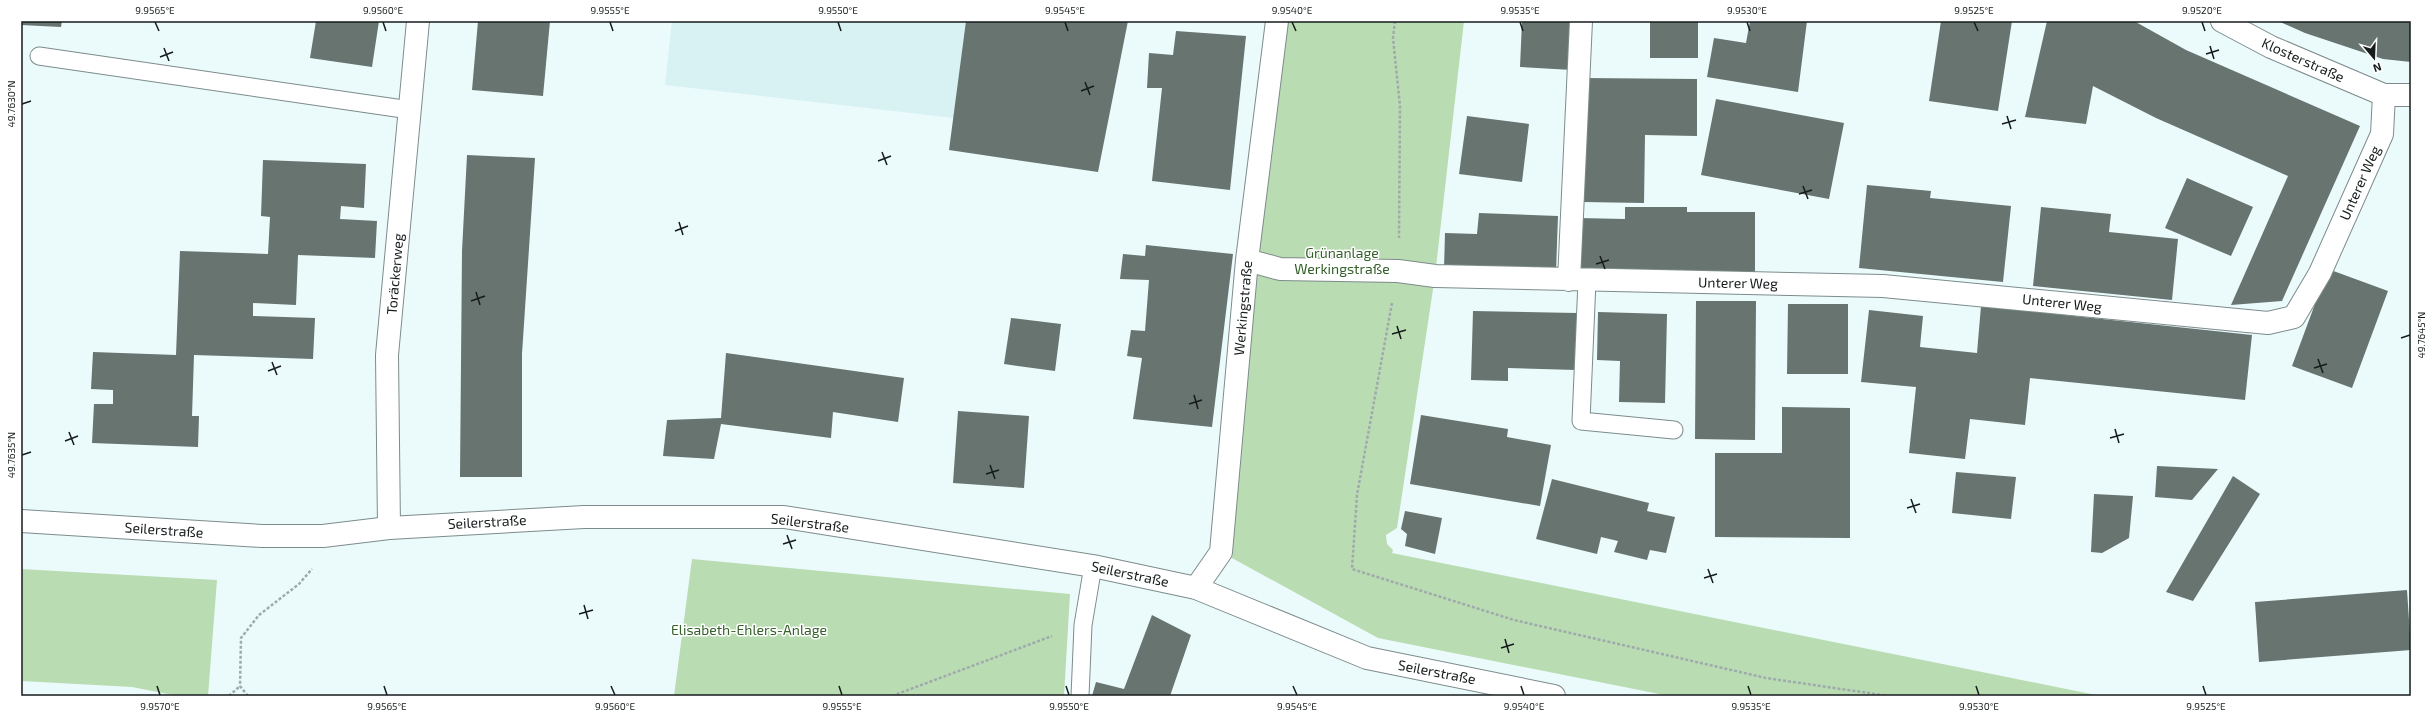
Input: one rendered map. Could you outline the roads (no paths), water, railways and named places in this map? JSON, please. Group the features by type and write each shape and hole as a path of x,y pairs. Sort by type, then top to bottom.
{"street":[{"name":"Toräckerweg","path":"389,528 387,355 418,21"},
{"name":"Werkingstraße","path":"1196,588 1221,552 1247,260 1277,21"},
{"path":"1578,280 1581,21"},
{"name":"Klosterstraße","path":"2222,21 2271,47 2384,95 2411,95"},
{"name":"Unterer Weg","path":"1247,260 1280,269 1398,271 1435,276 1883,286 2268,324 2294,317 2320,273 2382,134 2384,95"},
{"name":"Seilerstraße","path":"21,521 262,536 323,536 389,528 584,517 784,517 1093,566 1196,588 1367,658 1554,696"}],"lane":[{"path":"39,56 410,110"},
{"path":"1578,280 1580,421 1674,430"},
{"path":"1080,696 1083,625 1093,566"}],"park label":[{"name":"Grünanlage Werkingstraße","path":"1342,262"},
{"name":"Elisabeth-Ehlers-Anlage","path":"749,630"}]}
